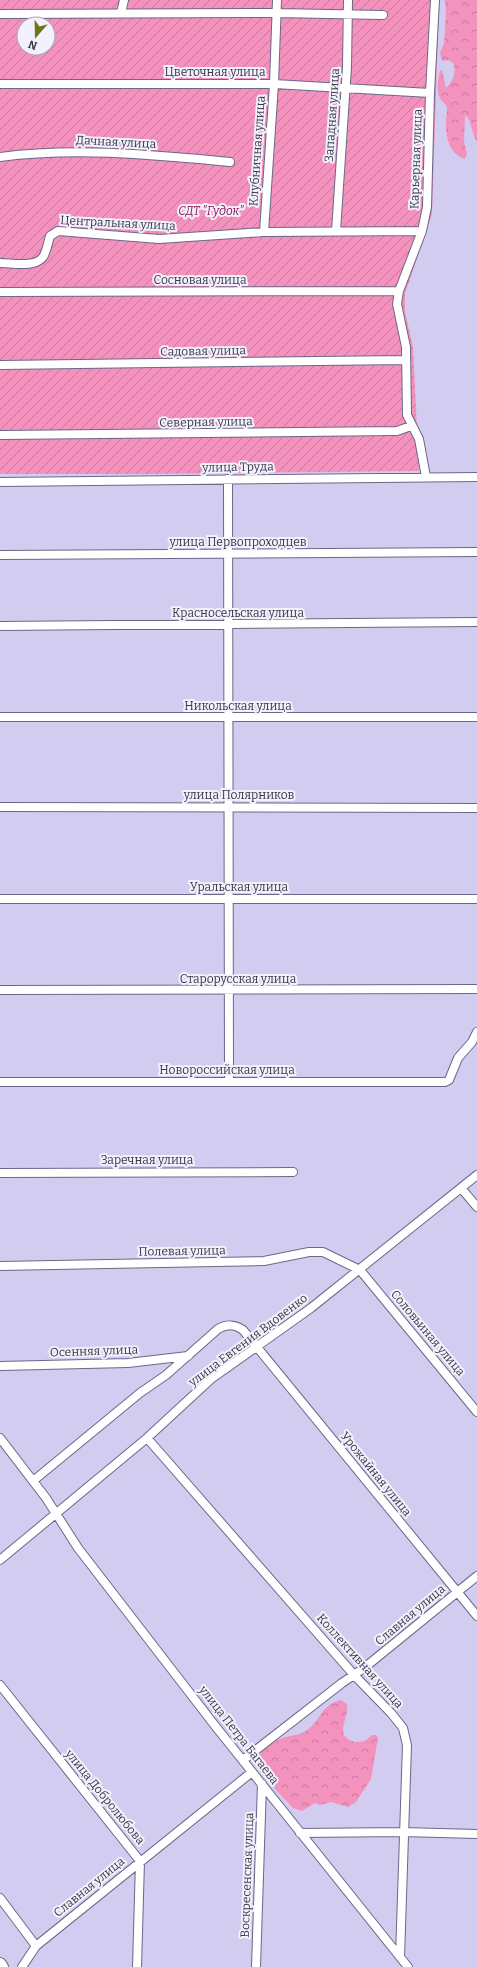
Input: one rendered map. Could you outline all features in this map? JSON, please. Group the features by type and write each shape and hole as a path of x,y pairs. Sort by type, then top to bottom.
{"street":[{"path":"121,13 124,0"},
{"name":"Клубничная улица","path":"264,232 274,84 277,0"},
{"name":"Западная улица","path":"336,231 346,88 348,0"},
{"name":"Карьерная улица","path":"426,476 419,439 411,426 407,415 405,337 397,304 399,291 422,231 428,207 430,93 435,0"},
{"path":"0,14 276,13 383,15"},
{"name":"Цветочная улица","path":"0,84 274,84 430,93"},
{"name":"Дачная улица","path":"0,157 55,152 95,152 230,162"},
{"name":"Центральная улица","path":"0,263 31,263 39,261 44,256 50,236 58,231 159,239 264,232 422,231"},
{"name":"Сосновая улица","path":"0,292 399,291"},
{"name":"Садовая улица","path":"0,365 406,360"},
{"name":"Северная улица","path":"0,435 389,431 403,430 411,426"},
{"name":"улица Труда","path":"0,482 426,476 477,477"},
{"path":"228,479 229,1082"},
{"name":"улица Первопроходцев","path":"0,555 477,552"},
{"name":"Красносельская улица","path":"0,626 477,622"},
{"name":"Никольская улица","path":"0,718 477,717"},
{"name":"улица Полярников","path":"0,807 477,808"},
{"name":"Уральская улица","path":"0,899 477,899"},
{"name":"Старорусская улица","path":"0,990 477,990"},
{"name":"Новороссийская улица","path":"0,1082 445,1082 451,1076 458,1058 472,1042 477,1032"},
{"name":"Заречная улица","path":"0,1173 293,1172"},
{"name":"улица Евгения Вдовенко","path":"0,1560 147,1438 211,1379 311,1308 477,1175"},
{"path":"461,1188 477,1207"},
{"name":"Полевая улица","path":"0,1266 264,1261 316,1251 323,1252 360,1270"},
{"name":"Соловьиная улица","path":"360,1270 477,1412"},
{"name":"Урожайная улица","path":"188,1356 224,1326 230,1325 243,1330 477,1616"},
{"path":"33,1480 134,1397 188,1356"},
{"name":"Осенняя улица","path":"0,1366 128,1363 188,1356"},
{"name":"улица Петра Багаева","path":"0,1438 33,1480 78,1548 300,1833 408,1967"},
{"name":"Коллективная улица","path":"147,1438 354,1675 391,1713 403,1728 406,1737 400,1957"},
{"name":"Славная улица","path":"243,1760 354,1675 477,1576"},
{"name":"улица Добролюбова","path":"0,1684 140,1861 137,1967"},
{"name":"Славная улица","path":"22,1967 36,1946 252,1772"},
{"name":"Воскресенская улица","path":"256,1967 262,1784"},
{"path":"300,1833 403,1832 477,1834"},
{"path":"0,1898 36,1946"}],"green space":[{"name":"СДТ \"Гудок\"","path":"0,0 439,0 432,214 405,294 405,312 413,347 419,471 0,474"},
{"path":"445,0 477,0 477,142 469,120 465,115 464,142 467,154 465,159 455,153 449,144 446,132 447,108 438,92 440,71 442,70 446,88 451,82 455,70 453,63 449,60 443,61 440,53 444,43 446,11"},
{"path":"341,1700 347,1704 343,1731 344,1736 355,1742 365,1741 372,1735 376,1735 378,1738 371,1779 356,1802 348,1807 331,1802 320,1805 315,1803 302,1811 293,1808 270,1782 265,1767 257,1765 259,1755 271,1743 277,1740 305,1732 312,1726 325,1709 334,1702"}]}
